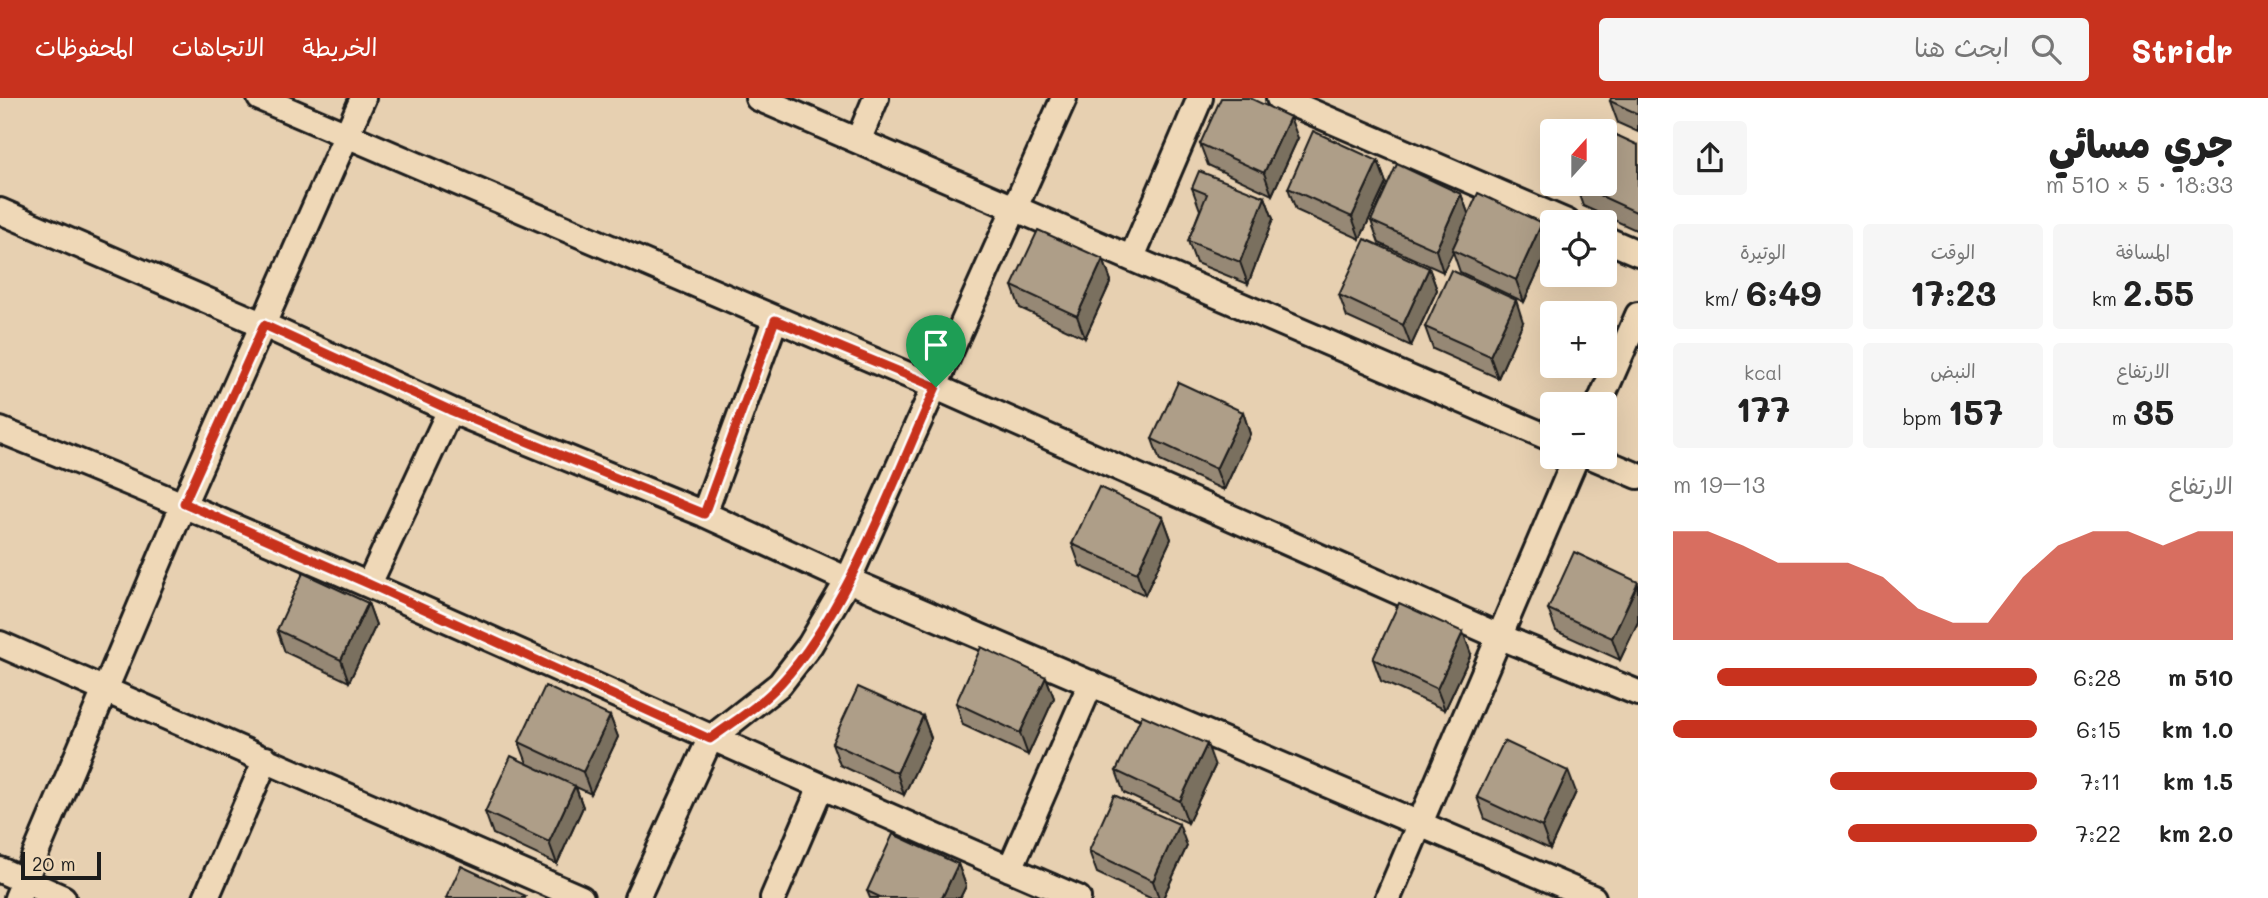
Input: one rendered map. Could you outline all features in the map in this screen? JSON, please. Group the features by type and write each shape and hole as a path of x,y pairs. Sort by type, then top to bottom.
{"street":[{"path":"260,98 936,387 1501,637 1638,693"},
{"path":"21,889 108,689 184,503 363,98"},
{"path":"758,98 1540,434"},
{"path":"858,141 877,98"},
{"path":"637,898 710,739 780,684 810,645 848,580 1064,98"},
{"path":"1132,257 1200,98"},
{"path":"1279,98 1540,210"},
{"path":"0,211 264,325 450,410 704,514 848,580 1421,822 1593,898"},
{"path":"1617,244 1638,253"},
{"path":"1604,392 1638,314"},
{"path":"704,514 775,320"},
{"path":"369,584 450,410"},
{"path":"0,430 184,503 710,739 1078,898"},
{"path":"1617,467 1638,476"},
{"path":"1388,898 1571,469"},
{"path":"0,644 582,898"},
{"path":"1010,869 1091,683"},
{"path":"206,898 266,759"},
{"path":"773,898 821,786"},
{"path":"0,870 21,889 63,898"}],"building":[{"path":"1221,98 1250,98 1290,117 1264,173 1200,144"},
{"path":"1611,98 1638,98 1638,114 1610,101"},
{"path":"1313,131 1378,161 1352,217 1288,188"},
{"path":"1617,135 1638,145 1638,213 1601,196 1617,196"},
{"path":"1397,164 1461,194 1436,250 1371,221"},
{"path":"1199,171 1265,197 1240,262 1188,241 1207,194 1192,188"},
{"path":"1478,193 1540,222 1516,280 1452,250"},
{"path":"1038,230 1103,259 1077,316 1012,286"},
{"path":"1365,239 1429,268 1403,325 1339,295"},
{"path":"1451,270 1516,300 1490,356 1425,327"},
{"path":"1178,382 1243,412 1216,469 1152,439"},
{"path":"1099,487 1163,517 1137,573 1072,544"},
{"path":"1574,552 1638,582 1612,638 1548,609"},
{"path":"303,573 368,603 341,660 277,630"},
{"path":"1399,603 1463,632 1437,689 1373,659"},
{"path":"981,647 1046,677 1020,733 956,703"},
{"path":"545,686 610,716 583,772 519,742"},
{"path":"858,687 923,716 897,773 832,743"},
{"path":"1142,715 1207,744 1180,801 1116,771"},
{"path":"1504,741 1568,771 1542,827 1477,797"},
{"path":"511,756 575,786 549,842 485,812"},
{"path":"1114,795 1179,824 1153,881 1089,851"},
{"path":"893,834 958,864 942,898 882,898 867,891"},
{"path":"461,866 526,896 446,898"}],"route":[{"path":"775,320 936,387 848,580 810,645 780,684 710,739 184,503 264,325 450,410 704,514 775,320"}]}
